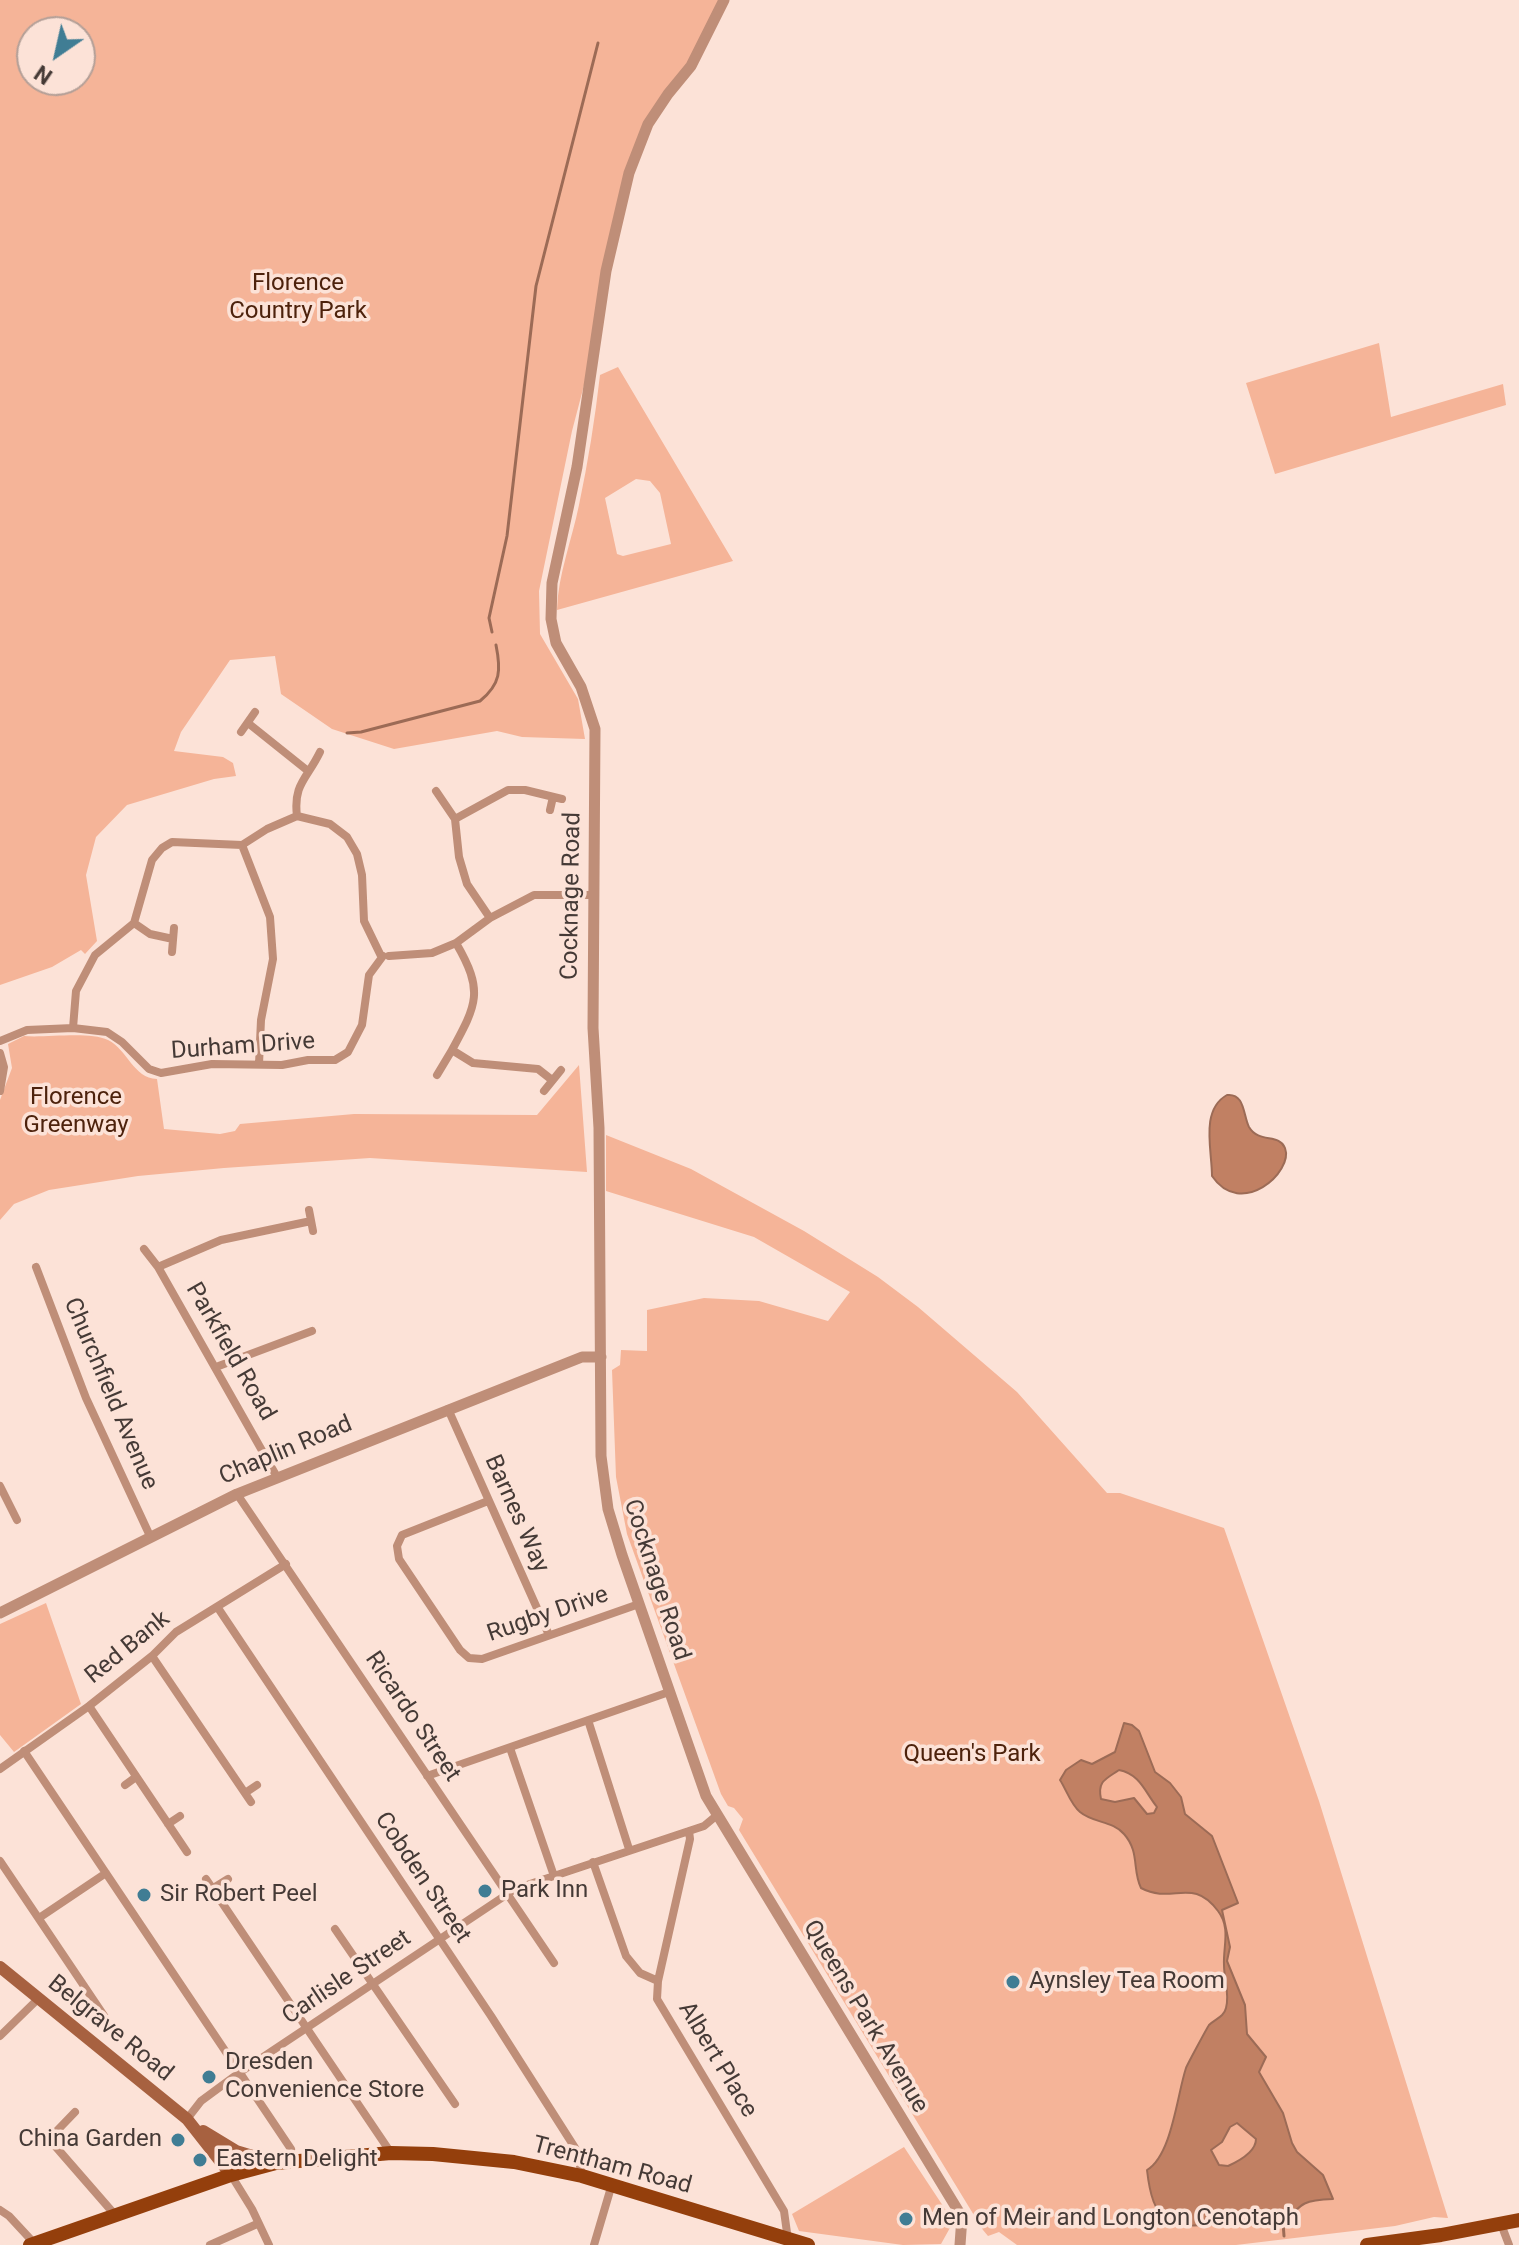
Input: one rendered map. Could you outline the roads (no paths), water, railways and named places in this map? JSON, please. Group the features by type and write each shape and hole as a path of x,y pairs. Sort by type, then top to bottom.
{"main road":[{"name":"Belgrave Road","path":"0,1967 190,2122 236,2151 276,2163"},
{"name":"Belgrave Road","path":"190,2122 231,2175"},
{"name":"Trentham Road","path":"32,2244 231,2175 276,2163 391,2153 514,2162 582,2176 808,2245"},
{"path":"1367,2245 1519,2220"}],"street":[{"name":"Cocknage Road","path":"716,1816 669,1692 608,1509 601,1456 599,1151 593,1028 595,729 581,687 556,643 551,619 552,583 577,467 606,271 629,173 648,124 691,66 724,0"},
{"path":"241,732 255,712"},
{"path":"248,723 308,771"},
{"path":"297,816 295,800 298,785 320,752"},
{"path":"455,819 508,790 525,790 557,798 550,810"},
{"path":"436,791 455,819 459,857 467,884 490,918"},
{"path":"73,1028 76,991 95,955 134,923 152,860 172,842 242,845 267,829 297,816 330,824 347,837 357,854 362,875 364,921 385,956 432,953 456,943 490,918 534,895 593,895"},
{"path":"242,845 270,917 273,959 261,1020 259,1064"},
{"path":"134,923 150,934 173,939"},
{"path":"172,952 174,928"},
{"path":"437,1075 469,1022 476,989 469,965 456,943"},
{"name":"Durham Drive","path":"0,1041 27,1030 73,1028 107,1032 122,1042 149,1069 161,1073 212,1064 335,1060 348,1052 362,1025 369,975 385,956"},
{"path":"452,1050 473,1063 538,1069 552,1080"},
{"path":"0,1053 4,1067 0,1091"},
{"path":"544,1091 561,1070"},
{"path":"158,1267 221,1240 312,1226 309,1210"},
{"name":"Parkfield Road","path":"144,1249 158,1267 277,1477"},
{"name":"Churchfield Avenue","path":"36,1267 86,1398 150,1536"},
{"path":"216,1367 312,1331"},
{"name":"Chaplin Road","path":"0,1613 237,1494 582,1357 601,1357"},
{"name":"Barnes Way","path":"448,1409 549,1635"},
{"path":"0,1486 17,1520"},
{"name":"Ricardo Street","path":"237,1494 554,1963"},
{"name":"Rugby Drive","path":"488,1501 402,1535 397,1546 399,1559 460,1650 469,1658 482,1659 639,1604"},
{"name":"Red Bank","path":"0,1769 89,1706 152,1656 176,1632 286,1564"},
{"name":"Cobden Street","path":"218,1608 577,2151 582,2176"},
{"path":"152,1656 248,1797 257,1785"},
{"path":"427,1776 669,1692"},
{"path":"89,1706 187,1852"},
{"path":"588,1720 629,1849"},
{"path":"510,1748 554,1876"},
{"path":"24,1751 239,2073 280,2142 291,2149"},
{"path":"125,1785 136,1777"},
{"path":"62,1807 70,1801"},
{"path":"168,1824 180,1816"},
{"name":"Carlisle Street","path":"190,2122 201,2101 239,2073 507,1894 629,1849 704,1826 716,1816"},
{"name":"Queens Park Avenue","path":"716,1816 962,2217 960,2245"},
{"path":"658,1981 690,1839 689,1831"},
{"path":"0,1861 119,2038"},
{"name":"Albert Place","path":"593,1862 626,1956 640,1973 658,1981 657,1999 661,2007 784,2211 788,2241"},
{"path":"39,1918 106,1873"},
{"path":"206,1879 391,2153"},
{"path":"212,1889 228,1879"},
{"path":"335,1929 455,2104"},
{"path":"343,1939 352,1933"},
{"path":"0,2036 38,1999"},
{"path":"75,2112 49,2139 117,2216"},
{"path":"231,2175 254,2212 269,2245"},
{"path":"594,2245 612,2184"},
{"path":"0,2210 9,2216 32,2244"},
{"path":"210,2245 257,2224"},
{"path":"1501,2224 1509,2245"}],"waterway":[{"path":"492,632 489,618 507,536 536,286 598,43"},
{"path":"347,733 480,701 492,689 498,676 496,645"},
{"path":"1283,2222 1284,2236"}],"place":[{"name":"Park Inn","path":"485,1891"},
{"name":"Sir Robert Peel","path":"144,1895"},
{"name":"Aynsley Tea Room","path":"1013,1982"},
{"name":"Dresden Convenience Store","path":"209,2077"},
{"name":"China Garden","path":"178,2140"},
{"name":"Eastern Delight","path":"200,2160"},
{"name":"Men of Meir and Longton Cenotaph","path":"906,2219"}],"park label":[{"name":"Florence Country Park","path":"298,298"},
{"name":"Florence Greenway","path":"76,1112"},
{"name":"Queen's Park","path":"972,1755"}]}
